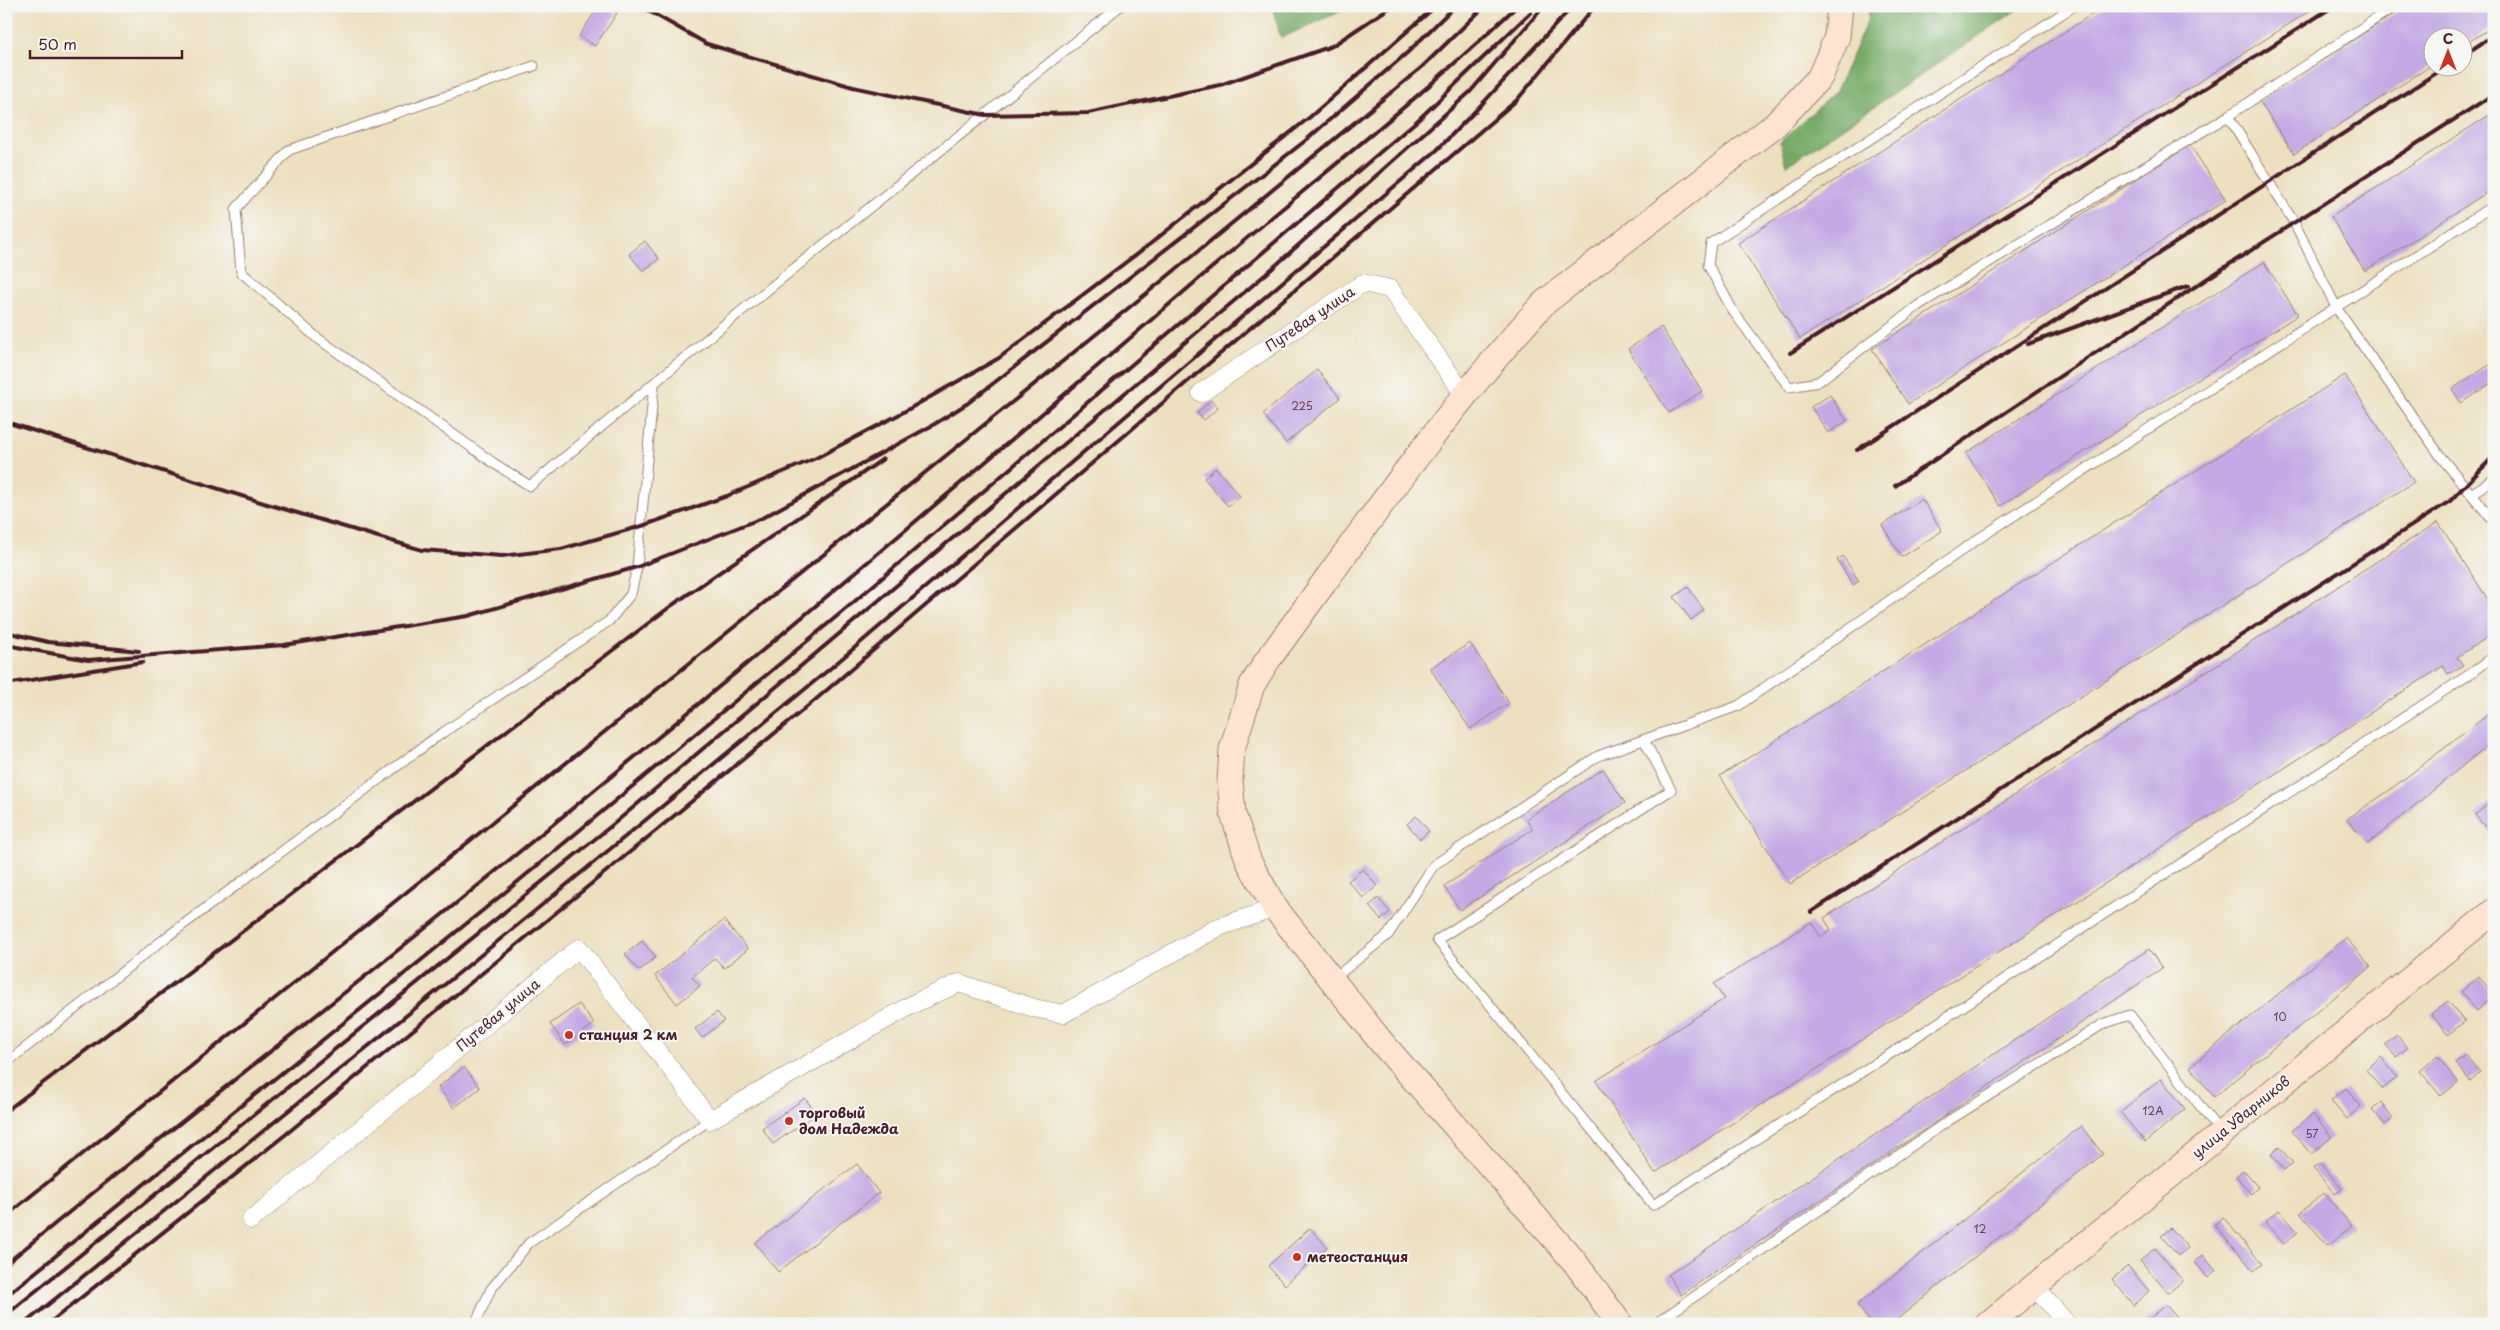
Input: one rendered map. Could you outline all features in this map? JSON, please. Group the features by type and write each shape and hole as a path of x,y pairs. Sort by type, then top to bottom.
{"main road":[{"path":"1620,1324 1574,1261 1382,1044 1275,908 1249,862 1233,814 1230,781 1232,749 1242,711 1252,685 1266,661 1512,338 1544,303 1776,124 1820,77 1837,36 1840,6"},
{"name":"улица Ударников","path":"1988,1324 2494,911"}],"street":[{"name":"Путевая улица","path":"1200,393 1363,283 1390,289 1466,396"},
{"path":"710,1120 915,1003 959,983 1034,1008 1063,1014 1219,927 1275,908"},
{"name":"Путевая улица","path":"251,1220 579,948 710,1120"},
{"path":"2036,1286 2067,1324"}],"lane":[{"path":"534,66 289,150 236,209 241,272 316,337 495,464 530,486 732,319 1120,6"},
{"path":"2074,6 1711,243 1708,265 1734,311 1788,387 1818,382 1919,305 2228,116 2395,6"},
{"path":"2228,116 2295,224 2337,309 2441,458 2494,522"},
{"path":"1332,980 1388,936 1434,865 1598,756 1738,706 1978,539 2337,309 2494,205"},
{"path":"6,1063 168,936 427,744 609,621 631,594 637,567 654,385"},
{"path":"2471,494 2494,479"},
{"path":"1644,740 1671,790 1437,940 1654,1205 1934,1025 2473,672 2494,656"},
{"path":"1655,1324 1948,1121 2103,1024 2130,1015 2221,1133"},
{"path":"475,1324 491,1289 529,1243 710,1120"}],"green space":[{"path":"1272,6 1353,6 1281,38"},
{"path":"1868,6 2023,6 1786,166 1780,142 1836,91 1868,19"}],"building":[{"path":"599,6 606,6 617,13 595,46 579,36"},
{"path":"2105,6 2317,6 1800,339 1738,243"},
{"path":"2406,6 2494,6 2494,26 2472,40 2472,28 2422,28 2422,71 2294,154 2259,101"},
{"path":"2494,112 2494,188 2365,271 2331,217"},
{"path":"2190,145 2226,200 1908,404 1872,349"},
{"path":"645,241 659,259 643,271 629,254"},
{"path":"2264,262 2298,315 2000,506 1966,453"},
{"path":"1661,327 1702,391 1669,413 1628,349"},
{"path":"2494,362 2494,381 2461,403 2452,389"},
{"path":"1317,370 1340,398 1286,443 1263,414"},
{"path":"2345,375 2414,482 1790,884 1720,776"},
{"path":"1830,395 1847,421 1828,433 1811,407"},
{"path":"1211,400 1218,408 1204,420 1197,413"},
{"path":"1216,468 1240,496 1228,506 1204,478"},
{"path":"1922,499 1942,531 1902,557 1882,525"},
{"path":"2438,522 2494,609 2494,633 2457,657 2463,665 2448,674 2443,666 1655,1173 1596,1081 1724,999 1714,984 1811,922 1821,937 1831,930 1824,918"},
{"path":"1843,556 1859,581 1853,585 1837,560"},
{"path":"1688,587 1704,610 1691,620 1674,597"},
{"path":"1470,643 1509,703 1470,729 1430,668"},
{"path":"2494,710 2494,740 2368,844 2347,819 2387,792"},
{"path":"1603,769 1625,803 1460,910 1444,886 1533,829 1526,819"},
{"path":"2494,799 2494,837 2475,815"},
{"path":"1416,816 1429,831 1420,839 1407,824"},
{"path":"1363,869 1377,886 1363,898 1348,881"},
{"path":"1378,898 1390,912 1381,920 1369,906"},
{"path":"724,920 748,949 724,968 715,958 692,977 700,986 677,1004 655,976"},
{"path":"2346,938 2371,967 2214,1097 2190,1067"},
{"path":"642,941 656,957 639,971 625,954"},
{"path":"2149,949 2162,968 1681,1295 1668,1275"},
{"path":"2479,976 2494,996 2477,1011 2461,992"},
{"path":"2448,1001 2465,1021 2448,1035 2431,1014"},
{"name":"станция 2 км","path":"579,1004 594,1024 565,1045 550,1024"},
{"path":"717,1012 724,1021 702,1038 695,1029"},
{"path":"2397,1035 2407,1048 2396,1057 2385,1045"},
{"path":"2465,1055 2480,1072 2470,1081 2455,1063"},
{"path":"2437,1056 2458,1082 2441,1096 2420,1071"},
{"path":"2381,1057 2397,1077 2383,1089 2366,1070"},
{"path":"464,1067 480,1088 454,1108 438,1087"},
{"path":"2161,1079 2185,1109 2145,1142 2120,1112"},
{"path":"2346,1088 2361,1106 2347,1119 2331,1100"},
{"name":"торговый дом Надежда","path":"805,1098 816,1114 773,1144 762,1128"},
{"path":"2381,1102 2393,1118 2385,1125 2372,1109"},
{"path":"2313,1114 2332,1137 2311,1154 2292,1131"},
{"path":"2081,1126 2103,1154 1891,1324 1872,1324 1857,1305"},
{"path":"2279,1147 2293,1163 2284,1170 2271,1154"},
{"path":"2320,1163 2342,1189 2335,1194 2313,1168"},
{"path":"857,1164 879,1193 778,1272 755,1243"},
{"path":"2243,1170 2258,1187 2251,1194 2236,1176"},
{"path":"2324,1193 2352,1226 2328,1246 2300,1213"},
{"path":"2279,1210 2298,1232 2284,1244 2265,1222"},
{"path":"2223,1217 2262,1264 2254,1271 2214,1225"},
{"name":"метеостанция","path":"1310,1228 1327,1247 1285,1285 1268,1266"},
{"path":"2171,1228 2188,1248 2178,1256 2161,1236"},
{"path":"2155,1248 2183,1281 2168,1293 2140,1260"},
{"path":"2203,1255 2216,1271 2208,1278 2195,1262"},
{"path":"2128,1266 2149,1291 2133,1305 2112,1279"},
{"path":"2166,1305 2178,1319 2173,1324 2143,1324"}],"railway":[{"path":"640,6 707,44 853,87 985,115 1088,113 1220,85 1332,46 1392,6"},
{"path":"6,422 267,504 422,550 502,556 561,549 642,526 727,496 816,458 900,414 999,358 1150,244 1310,117 1436,6"},
{"path":"6,645 88,660 284,645 468,616 637,567 762,518 933,425 968,403 1305,141 1408,52 1455,6"},
{"path":"6,1216 1152,289 1422,67 1485,6"},
{"path":"6,1264 113,1176 438,918 724,683 1235,248 1438,78 1517,6"},
{"path":"6,1315 616,822 1266,274 1470,92 1544,6"},
{"path":"24,1324 459,973 832,667 1437,150 1573,6"},
{"path":"48,1324 285,1135 814,701 1517,100 1595,6"},
{"path":"1790,353 2334,6"},
{"path":"6,1296 503,894 848,607 1419,119 1530,13"},
{"path":"2472,49 2494,35"},
{"path":"1857,450 2429,78"},
{"path":"1895,486 2205,280 2494,94"},
{"path":"2028,344 2188,286"},
{"path":"1811,912 2450,501 2494,456"},
{"path":"6,1111 671,606 883,459"},
{"path":"6,632 48,642 139,651"},
{"path":"6,684 143,662"}],"place":[{"name":"станция 2 км","path":"569,1035"},
{"name":"торговый дом Надежда","path":"789,1121"},
{"name":"метеостанция","path":"1297,1257"}]}
